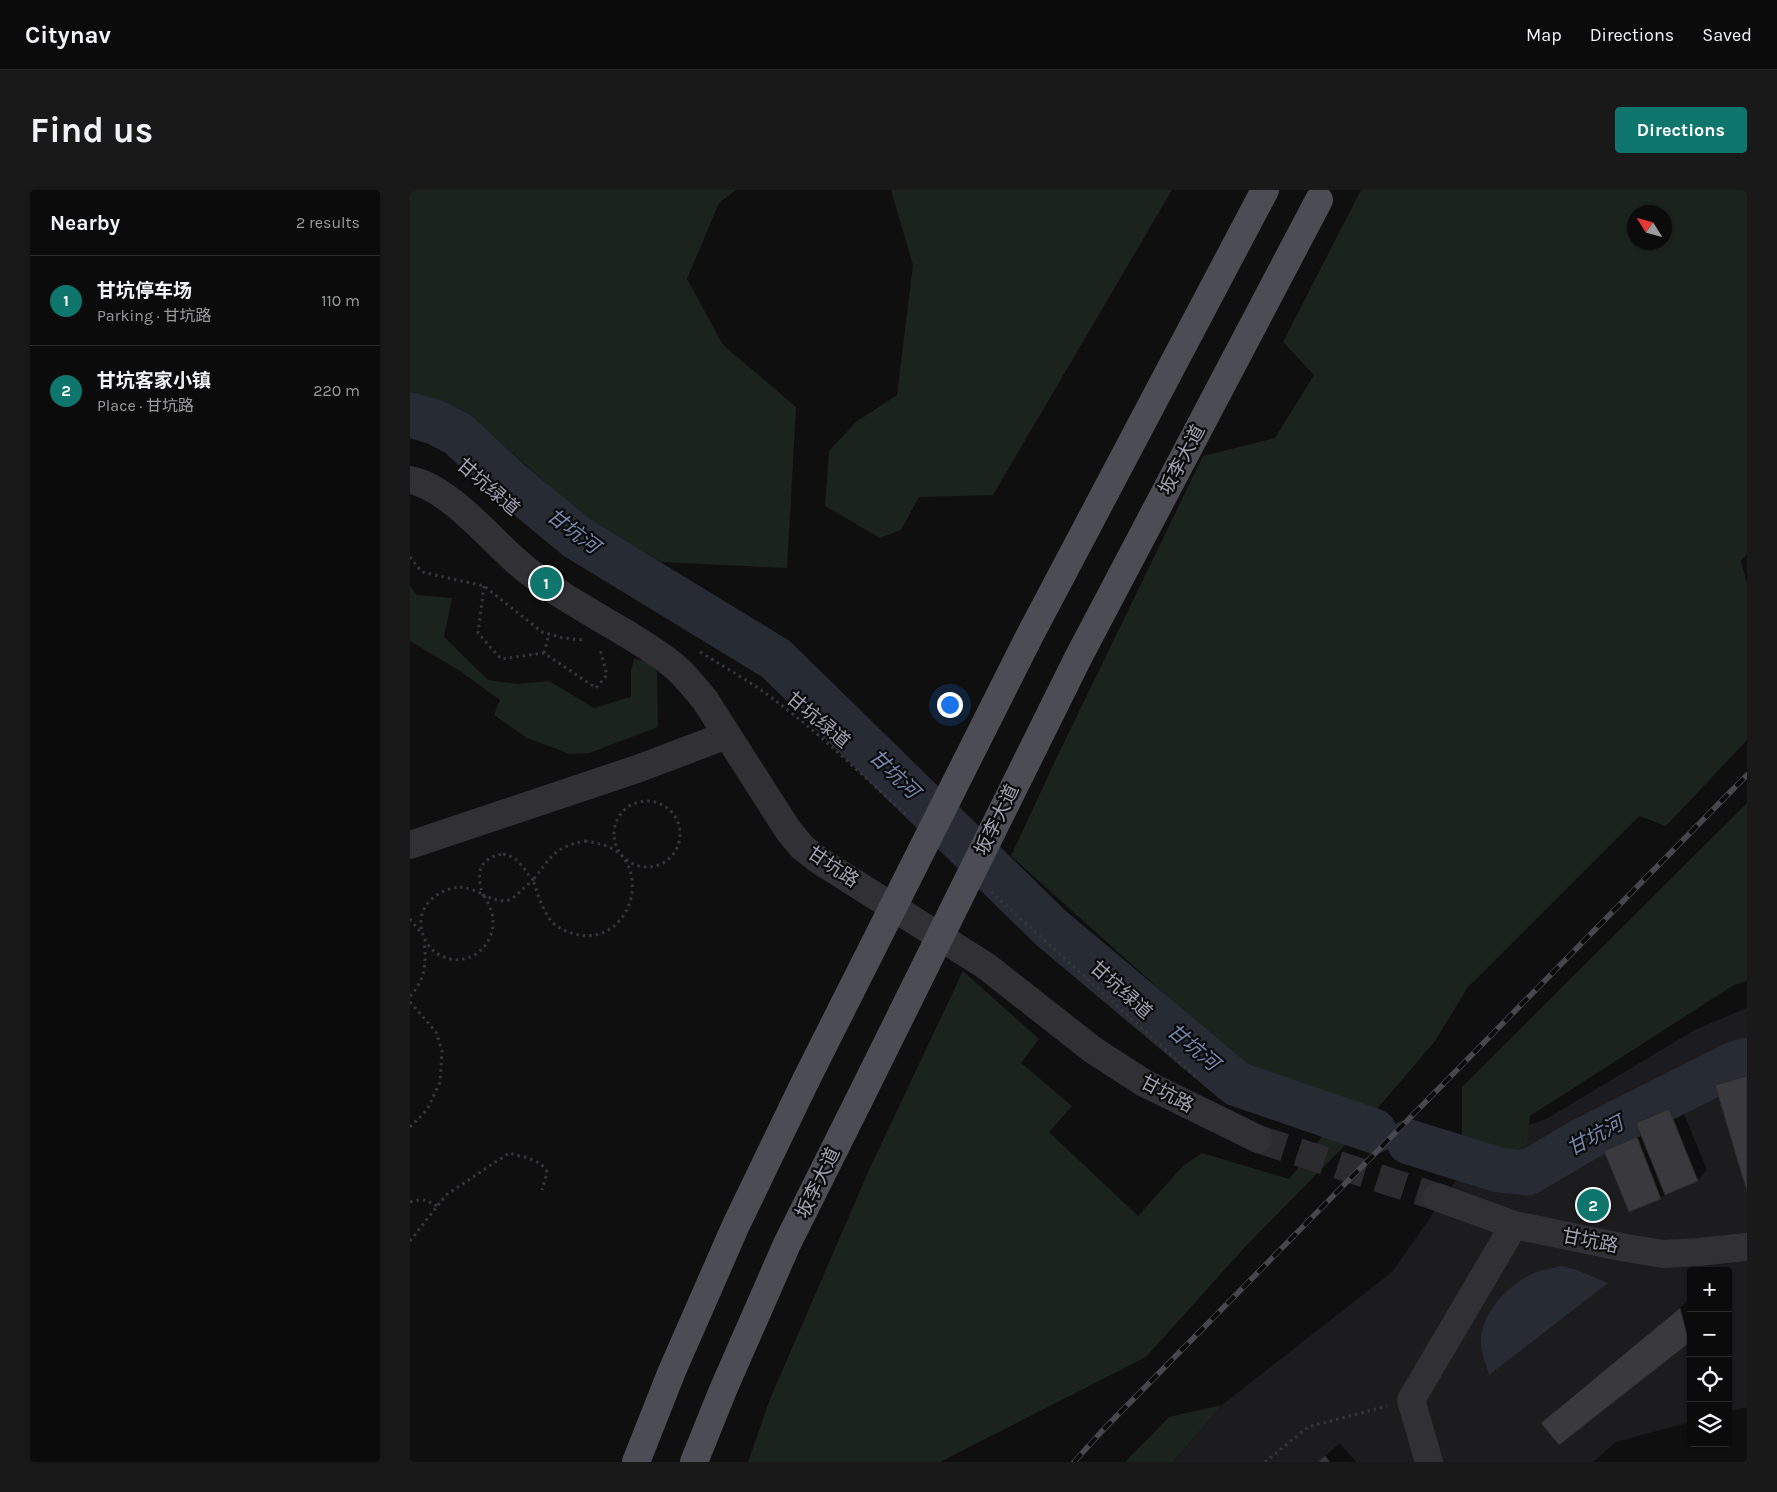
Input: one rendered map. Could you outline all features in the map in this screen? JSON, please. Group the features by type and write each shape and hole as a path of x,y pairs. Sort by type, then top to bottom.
{"main road":[{"path":"636,1462 672,1371 736,1224 806,1080 1030,635 1265,190"},
{"name":"坂李大道","path":"694,1462 723,1390 788,1244 1078,658 1322,195"}],"street":[{"name":"甘坑路","path":"410,480 435,490 450,501 517,562 544,582 658,654 675,667 696,688 788,830 802,847 820,861 986,966 1093,1050 1136,1078 1258,1139"},
{"path":"410,845 637,769 727,735"},
{"name":"甘坑路","path":"1437,1197 1514,1225 1581,1240 1663,1254 1747,1246"},
{"path":"1429,1462 1411,1400 1514,1225"}],"path":[{"path":"410,557 422,572 484,586 542,632 563,638 589,641"},
{"path":"484,586 478,632 501,659 544,653 596,688 607,675 598,642"},
{"path":"544,653 549,634"},
{"name":"甘坑绿道","path":"695,649 753,685 790,712 910,818"},
{"path":"410,919 414,922 424,938 430,948 439,955 450,960 462,960 473,956 483,949 490,940 493,929 493,917 483,895 478,879 479,871 488,858 503,854 511,855 518,859 533,880 544,911 553,923 565,931 580,936 595,935 609,930 621,920 629,908 633,893 632,878 625,859 618,850 614,840 618,818 635,803 646,801 657,802 667,807 675,815 681,836 679,846 673,856 665,863 655,867 644,868 634,865 625,859 616,851 601,843 585,841 569,844 554,853 533,880 513,899 498,901 483,895 472,890 460,887 448,888 436,894 428,902 422,914 420,926 424,938 426,956 424,974 416,990 410,996"},
{"name":"甘坑绿道","path":"991,891 1200,1080"},
{"path":"410,1002 436,1032 442,1051 440,1082 427,1110 410,1127"},
{"path":"410,1241 446,1195 509,1153 539,1163 545,1167 547,1172 542,1190"},
{"path":"410,1202 426,1199 437,1206"},
{"path":"1266,1462 1308,1427 1411,1400"}],"shaded area":[{"path":"410,190 736,190 719,203 687,279 723,345 796,407 787,568 661,562 587,519 478,423 436,400 410,395"},
{"path":"891,190 1172,190 993,495 919,497 901,530 880,538 825,506 829,451 856,422 897,395 913,265"},
{"path":"1361,190 1747,190 1747,554 1741,561 1747,584 1747,740 1666,826 1639,816 1468,987 1435,1041 1354,1136 1245,1247 1146,1357 940,1462 748,1462 770,1399 869,1170 963,971 1039,1039 1021,1063 1072,1106 1049,1132 1138,1216 1183,1166 1202,1153 1289,1179 1343,1110 1264,1083 1011,856 1203,456 1275,438 1314,375 1283,342"},
{"path":"410,586 417,595 452,598 444,637 488,680 517,684 549,681 594,708 631,697 631,671 634,659 646,661 657,671 658,727 589,753 570,754 527,738 494,715 500,700 460,671 410,641"},
{"path":"1747,803 1747,981 1734,985 1530,1116 1525,1164 1489,1158 1462,1141 1462,1087"},
{"path":"1747,1008 1747,1407 1732,1411 1732,1267 1687,1267 1687,1423 1616,1442 1593,1462 1173,1462 1222,1405 1393,1271 1484,1140 1546,1119 1696,1029"},
{"path":"1562,1266 1608,1283 1489,1375 1481,1341 1485,1321 1496,1303 1511,1287 1528,1276 1536,1272"},
{"path":"1222,1405 1173,1462 1125,1462 1169,1417"}],"building":[{"path":"1747,1076 1747,1192 1715,1085"},
{"path":"1669,1109 1698,1181 1665,1195 1636,1123"},
{"path":"1637,1137 1661,1199 1629,1212 1604,1151"},
{"path":"1680,1308 1687,1335 1687,1345 1559,1445 1541,1423"},
{"path":"1325,1456 1330,1462 1318,1462"}],"waterway":[{"name":"甘坑河","path":"410,415 435,422 458,434 511,483 576,537 776,659 1051,928 1237,1084 1374,1131"},
{"name":"甘坑河","path":"1409,1142 1499,1170 1527,1173 1585,1139 1734,1064 1747,1060"}],"tunnel":[{"path":"1258,1139 1437,1197"}],"railway":[{"path":"1074,1462 1102,1431 1747,775"}],"place":[{"name":"甘坑停车场","path":"546,583"},
{"name":"甘坑客家小镇","path":"1593,1205"}]}
